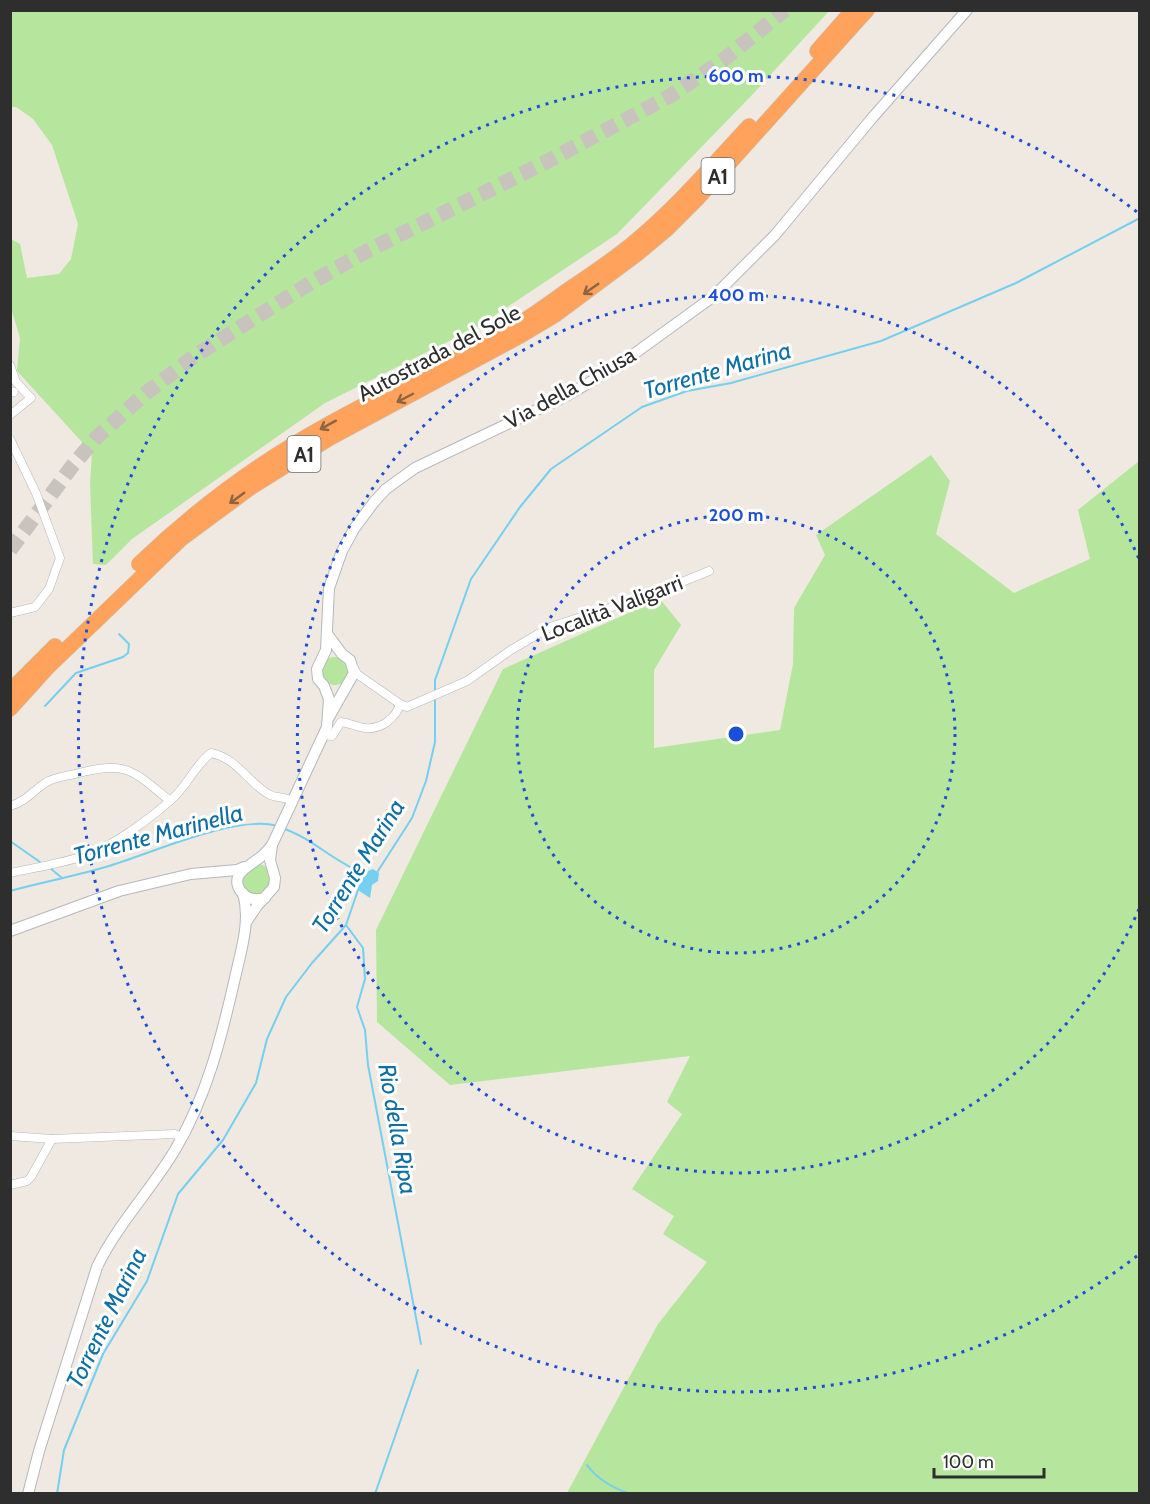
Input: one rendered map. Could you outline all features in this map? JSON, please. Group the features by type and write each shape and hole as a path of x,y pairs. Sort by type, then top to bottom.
{"highway":[{"name":"Autostrada del Sole","path":"10,691 172,532 247,474 326,425 513,327 667,229 698,198 853,10"},
{"name":"Autostrada del Sole","path":"789,90 867,10"},
{"name":"Autostrada del Sole","path":"10,709 49,666 181,539 250,488 330,438 528,332 555,315 634,250"}],"main road":[{"name":"Via della Chiusa","path":"247,921 274,887 270,860 273,842 324,735 329,717 329,699 324,686 318,679 317,669 324,657 328,635 328,600 338,561 354,529 386,489 415,468 568,394 616,367 714,296 775,236 873,117 967,10"},
{"path":"328,635 342,654 350,660 354,668"},
{"path":"324,657 332,653 342,654"},
{"name":"Via della Chiusa","path":"329,717 349,684 354,668"},
{"path":"324,686 333,690 349,684"},
{"name":"Via della Chiusa","path":"249,865 273,842"},
{"path":"28,1494 39,1451 97,1267 111,1240 182,1138 197,1109 217,1057 247,921 239,875 249,865"},
{"path":"10,931 119,891 191,874 237,870 249,865 267,866 273,873"},
{"path":"213,872 255,899 265,897"}],"street":[{"path":"10,365 16,382 31,398 10,416"},
{"path":"10,439 36,493 60,558 49,589 35,607 10,613"},
{"name":"Località Valigarri","path":"400,704 407,707 456,687 550,627 655,593 709,571"},
{"path":"324,735 332,736 341,722 364,728 376,727 397,715 400,704 357,674 354,668"},
{"path":"349,684 365,680"},
{"path":"10,873 91,853 147,819 170,801 203,759 211,753 228,758 271,795 286,797 293,802"},
{"path":"10,806 28,798 46,782 89,770 111,767 135,773 170,801"},
{"path":"10,1136 52,1139 175,1134 182,1138"},
{"path":"10,1185 27,1181 31,1177 52,1139"}],"green space":[{"path":"11,10 829,11 752,95 617,234 477,327 325,403 132,539 106,565 93,564 90,484 92,453 17,371 20,338 11,308 11,239 20,244 27,278 59,274 71,259 78,224 52,145 33,119 16,107 11,107"},
{"path":"931,455 950,481 936,534 1014,593 1090,559 1078,510 1139,461 1139,1493 567,1493 658,1324 707,1262 663,1234 674,1216 632,1189 682,1114 667,1102 690,1056 450,1085 377,1022 376,930 503,669 660,599 681,625 654,670 654,748 780,730 793,664 794,608 825,555 816,535"},
{"path":"335,657 345,661 349,671 345,681 335,685 325,681 321,671 325,661"},
{"path":"258,863 270,869 269,895 243,893 241,871"}],"water":[{"path":"373,869 379,873 378,881 372,885 370,898 355,888 356,876"}],"waterway":[{"name":"Torrente Marina","path":"376,874 412,818 426,781 435,742 435,680 471,579 520,507 551,469 642,407 687,391 731,383 881,341 1016,283 1140,218"},
{"path":"45,706 76,673 123,657 128,653 129,644 119,634"},
{"name":"Torrente Marinella","path":"10,891 109,866 217,830 240,825 277,826"},
{"name":"Torrente Marinella","path":"282,828 293,832 342,863 363,873"},
{"path":"10,841 40,862"},
{"path":"50,868 62,878"},
{"name":"Torrente Marina","path":"57,1494 64,1450 103,1354 147,1281 178,1194 223,1140 256,1083 267,1039 286,997 346,925 358,890"},
{"name":"Rio della Ripa","path":"346,925 363,948 365,979 357,1007 365,1030 368,1065 421,1344"},
{"name":"Rio della Ripa","path":"375,1494 418,1370"},
{"path":"587,1465 606,1482 630,1494"}],"tunnel":[{"path":"10,550 73,465 97,437 146,393 196,355 312,282 367,251 546,162 670,96 722,61 785,10"}]}
